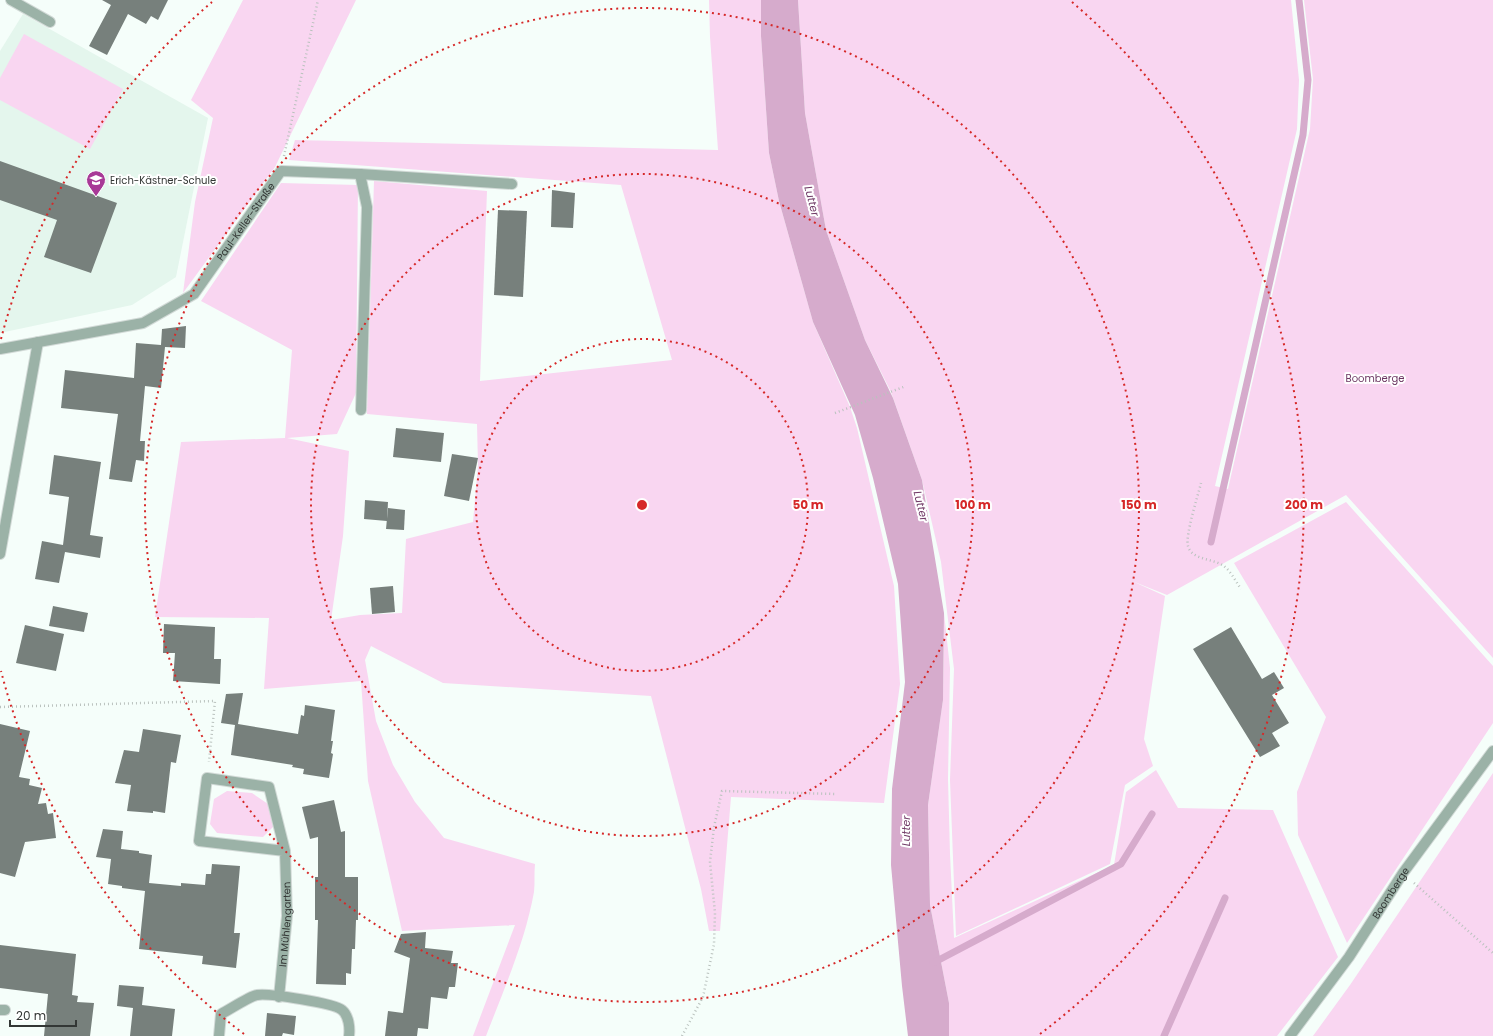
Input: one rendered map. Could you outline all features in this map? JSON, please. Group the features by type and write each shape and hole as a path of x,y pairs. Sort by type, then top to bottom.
{"street":[{"path":"11,0 50,22"},
{"path":"281,171 360,174 512,184"},
{"name":"Paul-Keller-Straße","path":"0,349 143,322 194,294 281,171"},
{"path":"360,174 367,207 361,410"},
{"path":"0,554 38,342"},
{"name":"Boomberge","path":"1290,1036 1349,957 1404,873 1493,751"},
{"path":"207,778 199,841 285,851"},
{"name":"Im Mühlengarten","path":"207,778 269,787 285,851 287,916 279,997"},
{"path":"219,1036 222,1014 256,995 329,1004 342,1010 348,1018 350,1031 349,1036"}],"path":[{"path":"281,171 318,0"},
{"path":"835,413 906,386"},
{"path":"1201,483 1188,537 1188,546 1192,553 1198,557 1218,562 1224,566 1241,589"},
{"path":"0,707 215,701 207,778"},
{"path":"682,1036 703,997 714,944 715,913 710,862 714,826 722,791 836,794"},
{"path":"1404,873 1493,953"}],"shaded area":[{"name":"Erich-Kästner-Schule","path":"23,14 208,118 176,277 132,305 0,333 0,51"}],"green space":[{"path":"243,0 356,0 275,167 183,293 195,202 213,118 191,100"},
{"path":"709,0 761,0 761,36 769,153 779,201 813,322 850,407 857,428 894,586 900,684 884,803 731,797 720,931 709,931 701,889 651,696 443,683 371,646 365,660 376,721 393,765 415,802 444,838 535,864 534,892 520,947 486,1036 473,1036 515,925 402,931 368,781 361,681 264,689 269,618 155,617 181,442 285,438 292,350 201,301 281,183 358,185 356,393 337,434 287,438 349,451 343,536 331,620 360,615 402,613 406,539 473,522 478,465 477,424 367,414 374,181 487,191 480,381 672,360 621,185 289,160 295,140 718,150 710,37"},
{"path":"798,0 1291,0 1299,80 1297,129 1215,486 1228,489 1310,129 1313,79 1304,0 1493,0 1493,658 1346,495 1167,595 1132,581 1165,596 1144,739 1153,766 1125,785 1110,864 956,936 950,780 954,669 941,562 922,480 891,392 865,340 826,230 805,113"},
{"path":"24,34 123,89 90,149 0,100 0,78"},
{"path":"1346,502 1493,666 1493,723 1347,943 1298,835 1297,792 1326,717 1234,563"},
{"path":"944,613 950,668 948,779 954,938 1114,865 1126,792 1156,770 1178,808 1273,810 1338,957 1277,1036 949,1036 949,1003 930,905 928,805 943,700"},
{"path":"1493,773 1493,1036 1313,1036 1350,985"},
{"path":"227,791 252,793 268,804 273,827 263,837 217,833 210,824 214,799"}],"water":[{"name":"Lutter","path":"761,0 798,0 805,113 826,230 865,340 893,398 922,480 944,613 943,700 928,805 930,905 949,1003 949,1036 908,1036 891,865 892,789 905,682 898,584 873,478 855,415 813,322 779,201 769,153 761,36"}],"building":[{"path":"102,0 168,0 158,20 151,16 146,24 128,14 107,55 89,46 111,5"},
{"path":"0,161 117,203 91,273 44,257 57,220 0,200"},
{"path":"552,190 575,193 573,228 551,227"},
{"path":"498,210 527,211 523,297 494,295"},
{"path":"186,326 185,348 165,347 161,388 145,386 140,441 145,441 144,461 136,460 132,482 109,479 118,414 61,408 65,370 134,378 136,343 161,345 162,329"},
{"path":"396,428 444,433 441,462 393,457"},
{"path":"452,454 478,458 469,501 444,496"},
{"path":"54,455 101,462 90,535 103,537 100,558 65,552 59,583 35,579 42,541 63,545 69,497 49,494"},
{"path":"365,500 388,502 387,521 364,519"},
{"path":"388,508 405,510 404,530 386,529"},
{"path":"393,586 395,612 372,614 370,588"},
{"path":"53,606 88,613 84,632 49,626"},
{"path":"164,624 215,627 214,659 221,659 220,684 173,681 175,653 163,653"},
{"path":"25,625 64,634 56,671 16,663"},
{"path":"1231,627 1262,679 1274,672 1284,688 1272,695 1289,723 1272,733 1280,746 1260,757 1193,649"},
{"path":"243,693 238,724 298,734 301,715 304,716 305,705 335,710 331,741 333,741 331,753 333,754 329,778 303,774 304,769 292,767 293,765 231,755 235,725 221,723 226,694"},
{"path":"0,724 30,731 19,777 30,779 29,785 42,788 38,804 46,803 48,814 53,813 56,838 25,842 15,877 0,873"},
{"path":"143,729 181,735 176,763 171,762 165,813 153,811 153,813 127,811 131,785 115,783 124,750 139,752"},
{"path":"334,800 341,832 345,831 345,877 358,877 358,920 356,920 355,949 352,949 351,974 346,973 346,985 316,984 318,920 315,920 315,877 318,877 318,837 310,839 302,807"},
{"path":"103,829 123,831 121,849 139,851 139,853 152,855 149,883 181,886 181,883 205,885 206,874 211,874 212,864 240,866 234,933 240,933 236,968 202,964 203,956 139,949 145,891 122,888 122,886 108,884 111,859 96,857"},
{"path":"426,932 425,948 453,951 451,963 458,963 455,987 449,987 447,999 431,997 428,1029 418,1028 417,1036 385,1036 388,1011 403,1013 410,958 394,952 401,934"},
{"path":"0,945 76,954 72,995 78,996 77,1002 94,1003 90,1036 44,1036 48,994 0,988"},
{"path":"119,985 144,987 142,1005 175,1009 172,1036 130,1036 133,1008 117,1006"},
{"path":"267,1013 296,1016 294,1035 283,1033 282,1036 265,1036"}],"waterway":[{"path":"1211,542 1303,135 1308,80 1299,0"},
{"path":"933,963 1121,864 1152,814"},
{"path":"1164,1036 1225,898"}],"place":[{"name":"Erich-Kästner-Schule","path":"96,197"}]}
